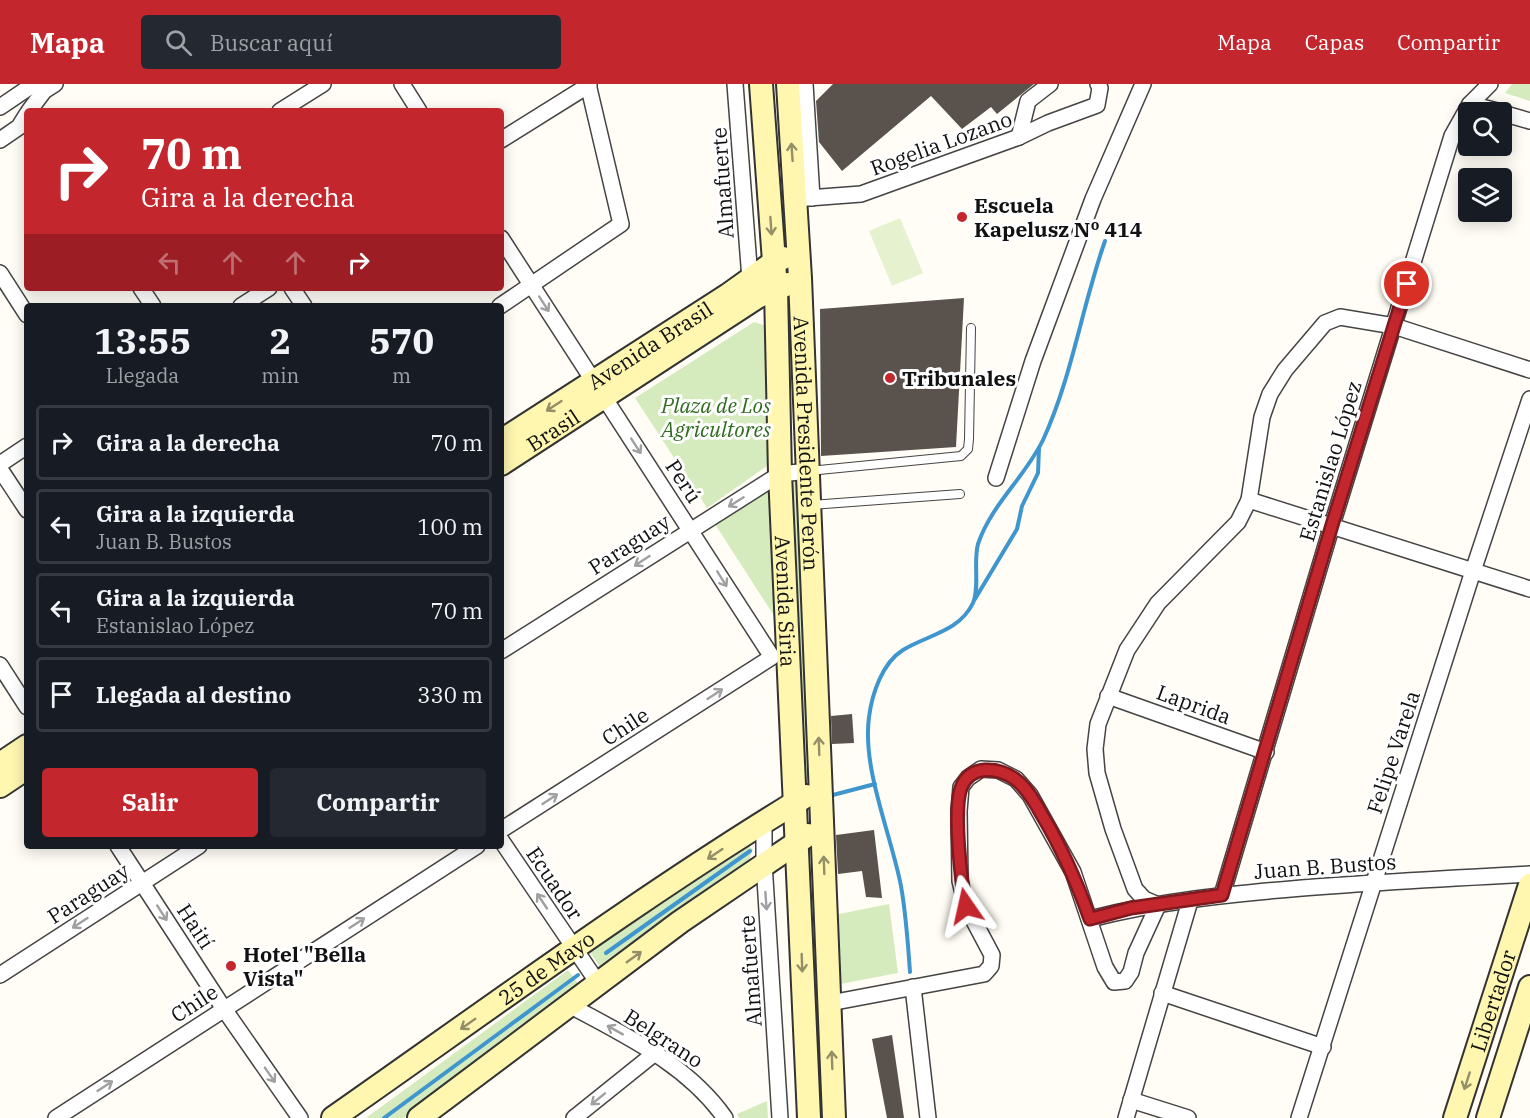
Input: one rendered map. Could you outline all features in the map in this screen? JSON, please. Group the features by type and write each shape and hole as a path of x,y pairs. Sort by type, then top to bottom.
{"street":[{"path":"0,107 13,90 34,84"},
{"path":"31,108 44,91 55,84"},
{"path":"285,108 323,84"},
{"path":"402,84 417,108"},
{"name":"Almafuerte","path":"735,84 750,279"},
{"name":"Avenida Siria","path":"761,84 776,289 780,474 809,1118"},
{"name":"Avenida Presidente Perón","path":"788,84 803,199 799,252 821,806"},
{"path":"803,199 805,84"},
{"path":"1019,137 1029,101 1050,84"},
{"name":"Rogelia Lozano","path":"803,199 861,194 1019,137 1048,123 1097,105 1100,88 1098,84"},
{"name":"Estanislao López","path":"1472,102 1490,84"},
{"path":"504,138 588,85 621,224 504,303"},
{"path":"996,478 1033,361 1093,199 1143,86"},
{"path":"13,90 25,108"},
{"path":"1512,116 1530,121"},
{"path":"0,140 19,128 24,119"},
{"name":"Estanislao López","path":"1222,895 1332,525 1452,136 1458,125"},
{"name":"Perú","path":"504,242 772,657"},
{"name":"Avenida Brasil","path":"599,389 774,262 799,252"},
{"path":"0,273 24,310"},
{"name":"Avenida Brasil","path":"504,439 599,389 737,311 759,296 801,278"},
{"path":"246,303 264,291"},
{"path":"737,311 759,313 776,323"},
{"path":"830,1003 984,974 991,966 992,955 966,906 960,880 961,787 968,778 981,769 998,770 1016,779 1030,795 1073,872 1105,967 1114,982 1125,981 1131,972 1158,905 1144,899 1135,889 1113,829 1097,773 1095,749 1098,724 1127,650 1158,603 1232,528 1248,500 1260,426 1270,394 1285,370 1325,323 1340,317 1394,326 1530,370"},
{"name":"Brasil","path":"504,462 599,389"},
{"name":"Felipe Varela","path":"1299,1118 1473,570 1530,399"},
{"path":"0,464 24,448"},
{"path":"0,469 24,505"},
{"path":"780,474 809,471"},
{"name":"Paraguay","path":"504,649 780,474"},
{"path":"1248,500 1530,589"},
{"path":"772,657 790,682"},
{"name":"Chile","path":"504,828 772,657"},
{"path":"0,665 24,701"},
{"name":"Laprida","path":"1108,696 1266,752"},
{"path":"0,764 24,748"},
{"path":"0,786 24,770"},
{"name":"25 de Mayo","path":"333,1118 578,954 764,821 795,803 821,806 798,841 595,978 569,1005 419,1118"},
{"path":"821,806 834,1118"},
{"name":"Almafuerte","path":"764,821 764,863 780,1118"},
{"name":"Ecuador","path":"504,844 595,978"},
{"name":"Haití","path":"120,849 224,1009 300,1118"},
{"name":"Paraguay","path":"0,975 195,849"},
{"name":"Chile","path":"56,1118 472,849"},
{"path":"764,863 799,878"},
{"name":"Juan B. Bustos","path":"1090,919 1131,908 1222,895 1530,874"},
{"name":"Libertador","path":"1455,1118 1530,885"},
{"path":"1126,1118 1190,900"},
{"path":"913,987 928,1118"},
{"name":"Libertador","path":"1488,1118 1523,1030 1530,987"},
{"path":"1162,993 1323,1047"},
{"name":"Belgrano","path":"569,1005 655,1053 696,1085 725,1118"},
{"path":"574,1118 655,1053"},
{"path":"1131,1100 1188,1118"}],"lane":[{"path":"809,471 961,456 968,449 969,439 971,328"},
{"path":"810,505 960,495"}],"green space":[{"path":"1512,84 1530,84 1530,101 1505,93"},
{"path":"900,218 923,273 892,286 869,231"},
{"name":"Plaza de Los Agricultores","path":"754,322 769,327 774,461 707,508 635,398"},
{"path":"797,480 812,783 803,783 790,484"},
{"path":"774,483 780,625 713,521"},
{"path":"744,844 753,849 747,866 602,970 590,952"},
{"path":"813,864 827,1118 815,1118 807,866"},
{"path":"889,904 898,973 840,984 834,915"},
{"path":"568,970 580,986 404,1118 366,1118"},
{"path":"767,1101 768,1118 739,1118 737,1114"}],"building":[{"path":"833,84 1034,84 997,114 991,107 962,129 931,96 842,171 819,142 816,101"},
{"name":"Tribunales","path":"964,298 956,447 821,456 820,309"},
{"path":"852,714 854,743 832,744 831,716"},
{"path":"874,830 882,898 866,897 862,871 838,874 836,835"},
{"path":"892,1035 904,1118 887,1118 872,1039"}],"waterway":[{"path":"910,972 901,886 873,780 870,758 869,717 873,699 879,680 896,656 912,645 951,627 967,613 973,603 976,590 978,544 991,516 1043,440 1062,391 1105,241"},
{"path":"975,599 1017,529 1022,506 1038,473 1039,448"},
{"path":"829,796 875,784"},
{"path":"606,953 750,851"},
{"path":"384,1118 578,975"}],"place":[{"name":"Escuela Kapelusz Nº 414","path":"962,217"},
{"name":"Tribunales","path":"890,378"},
{"name":"Hotel \"Bella Vista\"","path":"231,966"}],"route":[{"path":"966,906 960,880 961,787 968,778 981,769 998,770 1016,779 1030,795 1073,872 1090,919 1131,908 1222,895 1332,525 1407,284"}]}
